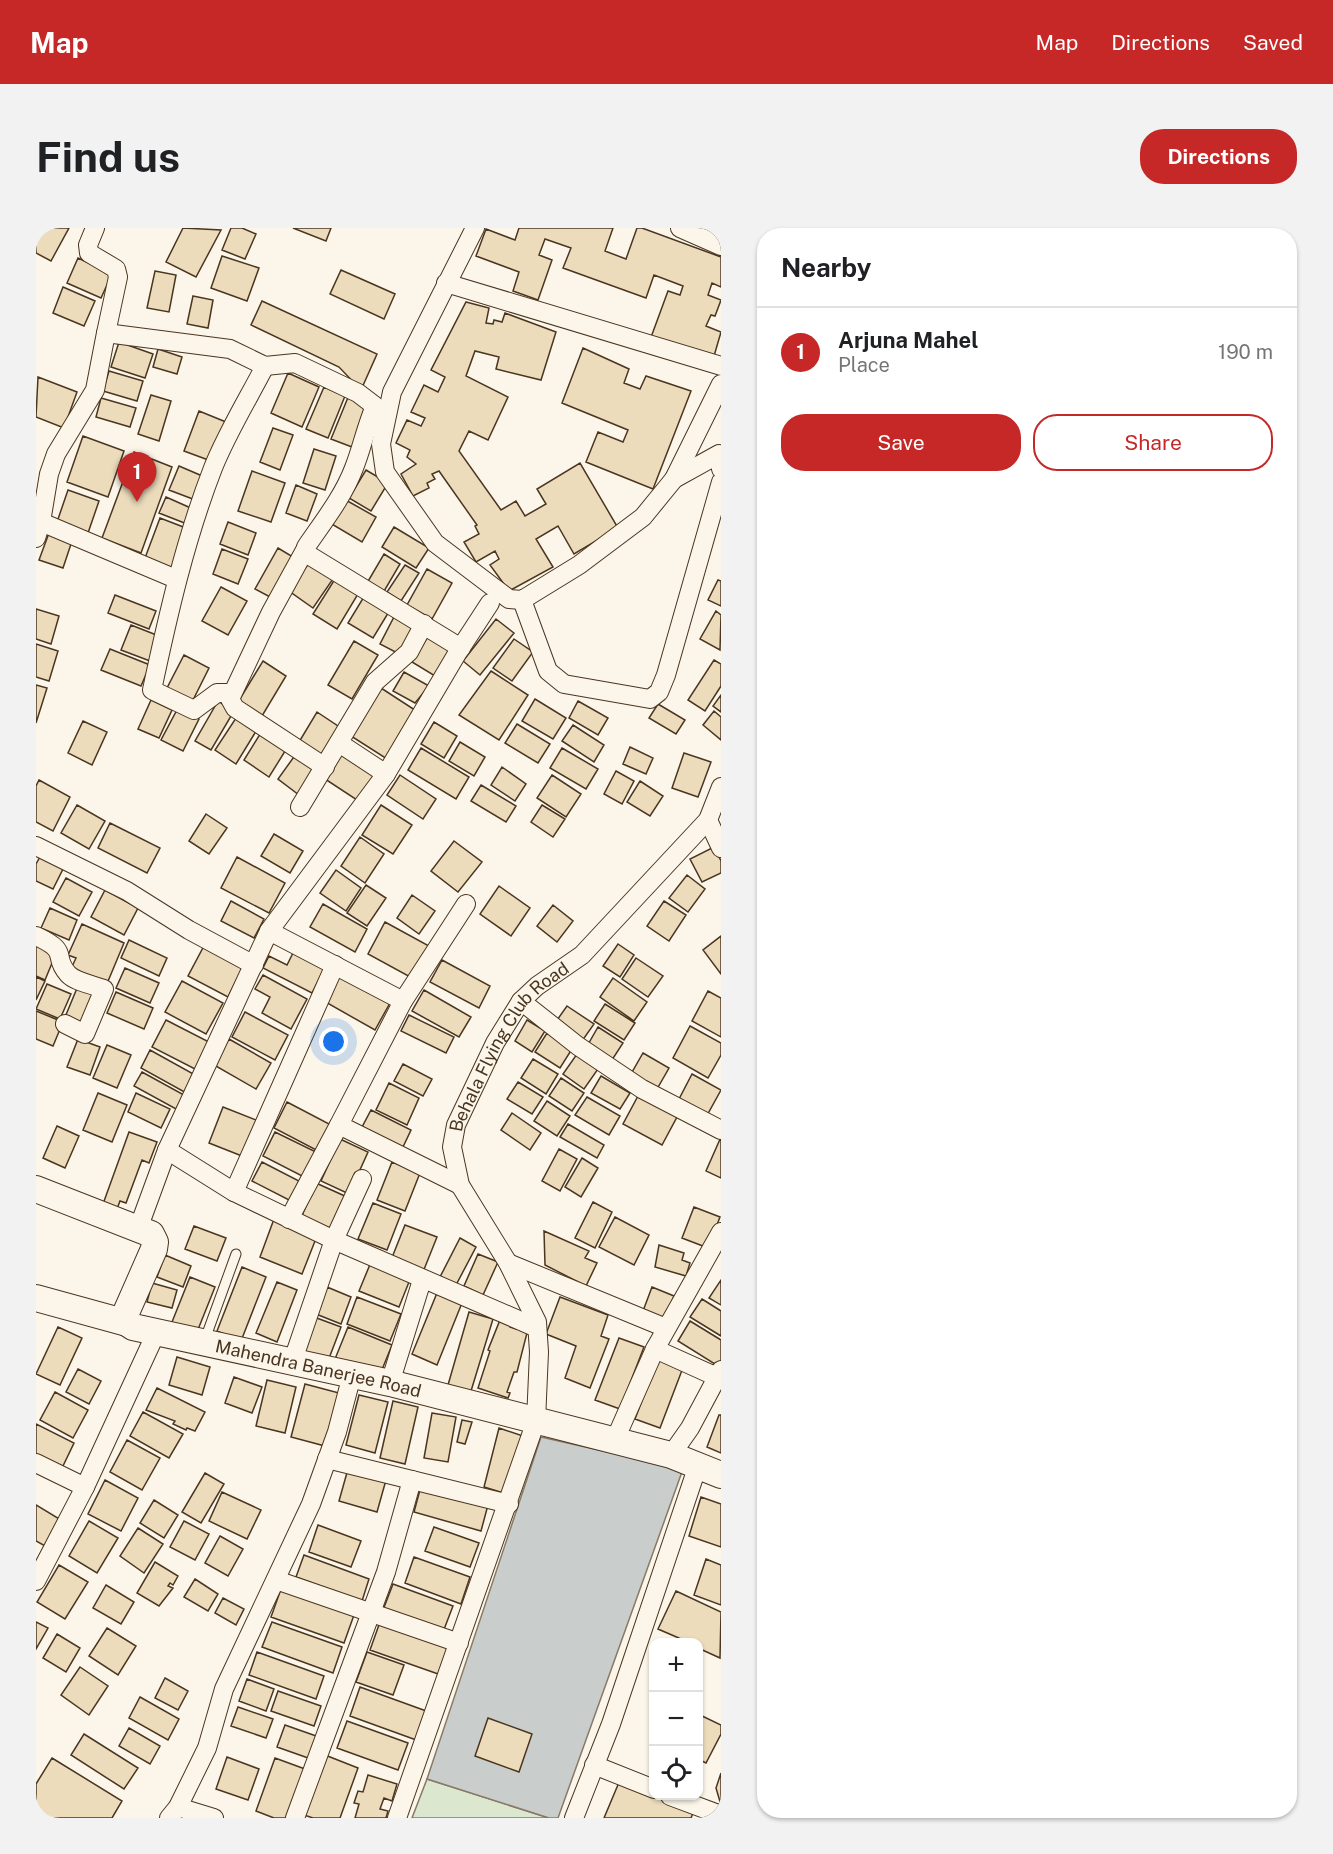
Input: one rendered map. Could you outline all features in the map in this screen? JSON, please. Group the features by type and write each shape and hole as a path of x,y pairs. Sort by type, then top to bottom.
{"street":[{"path":"95,228 88,245 89,253 116,269 118,277 95,390 56,454 49,474 39,530 176,579"},
{"path":"474,228 392,392 381,444 385,472 435,543 509,599 522,600 579,565 643,517 674,479 721,384"},
{"path":"680,228 721,246"},
{"path":"446,284 721,366"},
{"path":"106,333 230,349 265,366 295,363 358,393 375,406 344,490 305,550 231,693 230,699 236,708 325,767"},
{"path":"231,693 217,693 194,710 152,690 176,579 213,467 265,366"},
{"path":"674,479 719,454 721,469"},
{"path":"522,600 548,671 564,684 650,699 660,692 666,675 721,482"},
{"path":"305,550 307,554 461,648"},
{"path":"138,1229 167,1150 269,932 386,774 490,603"},
{"path":"300,807 375,682 409,652 424,624"},
{"path":"339,743 386,774"},
{"name":"Behala Flying Club Road","path":"397,1818 509,1504 536,1421 539,1352 537,1328 532,1309 508,1263 460,1185 452,1148 456,1125 495,1043 521,1001 528,993 582,954 708,820 721,788"},
{"path":"708,820 721,848"},
{"path":"36,846 127,891 189,930 254,965"},
{"path":"289,1219 403,1001 466,904"},
{"path":"269,932 403,1001"},
{"path":"36,936 53,944 60,951 62,966 70,977 104,989 85,1034 65,1024"},
{"path":"234,1192 335,965"},
{"path":"521,1001 578,1046 642,1089 721,1130"},
{"path":"339,1125 460,1185"},
{"path":"167,1150 234,1192 289,1219 422,1280 537,1328"},
{"path":"293,1360 334,1240 362,1179"},
{"path":"36,1189 151,1234 155,1242 125,1315 127,1323"},
{"path":"614,1442 655,1349 721,1232"},
{"path":"508,1263 666,1328"},
{"path":"390,1383 422,1280"},
{"name":"Mahendra Banerjee Road","path":"36,1298 156,1333 293,1360 671,1455 721,1475"},
{"path":"36,1581 85,1487 156,1333"},
{"path":"655,1349 719,1374 690,1428 671,1455"},
{"path":"206,1817 174,1812 207,1748 224,1689 276,1580 327,1459 352,1375"},
{"path":"327,1459 509,1504"},
{"path":"36,1463 85,1487"},
{"path":"574,1818 698,1465"},
{"path":"295,1818 386,1572 412,1480"},
{"path":"276,1580 459,1643"},
{"path":"594,1766 649,1787"},
{"path":"681,1800 721,1815"}],"lane":[{"path":"204,1343 237,1254"}],"green space":[{"path":"427,1779 549,1818 412,1818"}],"shaded area":[{"path":"541,1437 683,1469 558,1818 549,1818 427,1779"}],"building":[{"path":"43,228 69,228 51,261 36,253 36,242"},
{"path":"183,228 221,230 196,277 166,262"},
{"path":"231,228 242,228 256,234 245,259 222,250"},
{"path":"293,228 331,228 326,241"},
{"path":"519,228 613,228 605,251 626,259 637,228 642,228 721,257 721,287 712,283 708,295 721,300 715,316 711,315 706,326 721,332 712,363 650,340 668,291 680,295 683,286 654,275 646,298 563,268 571,248 545,239 539,255 552,260 538,300 513,291 519,272 476,256 486,229 515,240"},
{"path":"222,256 259,268 247,301 211,288"},
{"path":"78,258 112,274 101,298 67,283"},
{"path":"341,270 395,294 384,319 330,294"},
{"path":"155,271 176,275 169,312 147,308"},
{"path":"63,287 95,301 84,326 53,313"},
{"path":"193,296 213,300 208,328 187,324"},
{"path":"262,301 377,354 361,390 339,367 251,325"},
{"path":"466,302 489,308 486,323 493,324 494,320 502,322 505,313 556,332 541,380 496,369 499,357 475,351 466,376 508,397 488,440 469,431 459,451 501,510 516,501 525,516 546,504 537,489 580,463 618,528 574,554 558,526 536,539 553,567 509,591 490,565 499,559 495,551 476,562 464,542 479,534 475,526 477,525 439,471 432,474 435,479 427,483 429,488 413,496 401,474 416,464 407,457 410,450 396,443 407,420 421,426 425,418 411,412 424,385 438,392 445,377 431,370"},
{"path":"119,342 153,354 145,378 111,367"},
{"path":"583,348 629,369 624,383 640,389 646,376 691,391 653,489 586,462 598,432 623,442 628,430 562,403"},
{"path":"158,349 182,357 177,374 153,367"},
{"path":"109,371 143,381 137,401 103,391"},
{"path":"288,373 319,387 302,427 271,413"},
{"path":"38,377 77,392 64,428 36,417"},
{"path":"324,387 345,396 328,438 306,429"},
{"path":"151,395 171,401 159,441 138,434"},
{"path":"349,395 370,404 352,447 331,439"},
{"path":"101,398 136,408 130,427 96,417"},
{"path":"199,411 226,422 211,461 184,451"},
{"path":"273,428 293,435 280,470 260,462"},
{"path":"83,436 124,451 108,497 67,482"},
{"path":"314,449 336,456 325,490 303,483"},
{"path":"134,452 172,467 141,553 102,538"},
{"path":"179,466 207,478 198,501 169,490"},
{"path":"366,470 388,483 371,511 349,498"},
{"path":"252,471 285,483 271,522 238,511"},
{"path":"296,485 317,494 307,521 286,513"},
{"path":"68,490 99,501 88,533 57,522"},
{"path":"166,497 193,509 187,524 159,513"},
{"path":"344,499 376,517 362,542 330,523"},
{"path":"160,518 186,528 172,568 145,558"},
{"path":"228,522 256,533 248,555 220,544"},
{"path":"394,527 429,548 416,568 382,547"},
{"path":"49,533 72,541 63,568 39,560"},
{"path":"278,548 293,557 270,597 255,589"},
{"path":"222,549 248,559 238,584 213,574"},
{"path":"384,554 400,564 383,593 367,583"},
{"path":"311,560 335,576 313,608 289,591"},
{"path":"405,565 419,573 401,601 387,592"},
{"path":"427,569 452,583 432,619 407,605"},
{"path":"335,579 358,594 337,629 313,614"},
{"path":"718,580 721,581 721,606 708,600"},
{"path":"221,587 247,601 228,635 202,621"},
{"path":"115,595 156,611 149,629 108,613"},
{"path":"365,595 390,610 373,638 348,623"},
{"path":"36,609 59,616 51,644 36,639"},
{"path":"716,611 721,615 720,650 700,639"},
{"path":"395,615 418,627 403,656 380,644"},
{"path":"496,619 514,633 480,675 463,661"},
{"path":"131,625 159,636 150,661 121,650"},
{"path":"430,633 453,646 435,676 412,662"},
{"path":"514,639 533,652 512,681 493,668"},
{"path":"354,641 378,655 352,699 328,685"},
{"path":"36,644 58,651 49,681 36,677"},
{"path":"110,649 150,665 141,686 101,670"},
{"path":"184,655 209,668 192,702 167,688"},
{"path":"714,660 721,664 721,686 705,711 688,700"},
{"path":"263,661 286,676 262,716 238,702"},
{"path":"491,671 528,695 499,740 459,715"},
{"path":"404,672 429,686 415,703 393,691"},
{"path":"36,685 47,688 36,723"},
{"path":"381,688 418,712 387,759 351,736"},
{"path":"721,695 721,712 713,706"},
{"path":"535,699 566,718 553,739 522,721"},
{"path":"151,700 172,710 159,738 138,729"},
{"path":"218,701 234,711 211,750 195,741"},
{"path":"578,701 608,718 598,735 569,718"},
{"path":"658,704 685,720 676,734 649,718"},
{"path":"178,708 199,719 183,751 161,740"},
{"path":"714,711 721,717 721,740 703,725"},
{"path":"317,712 341,728 324,757 299,742"},
{"path":"238,715 258,728 236,764 215,750"},
{"path":"83,721 107,732 92,765 68,753"},
{"path":"434,722 457,736 444,758 421,744"},
{"path":"517,724 550,744 538,763 505,743"},
{"path":"573,725 604,745 594,762 562,741"},
{"path":"262,731 287,748 269,777 244,760"},
{"path":"460,742 485,757 474,776 449,761"},
{"path":"630,747 653,758 646,774 623,764"},
{"path":"421,748 469,777 456,799 408,770"},
{"path":"562,748 598,769 586,789 550,768"},
{"path":"339,751 380,777 363,804 322,777"},
{"path":"684,753 711,762 698,797 672,788"},
{"path":"296,754 318,770 299,795 278,779"},
{"path":"502,767 526,784 515,801 491,785"},
{"path":"616,771 634,781 622,804 604,794"},
{"path":"400,775 436,799 423,819 387,795"},
{"path":"552,775 581,794 566,817 537,798"},
{"path":"39,780 70,797 53,831 36,822 36,786"},
{"path":"640,781 663,796 650,816 627,802"},
{"path":"481,785 516,806 506,822 471,801"},
{"path":"77,805 105,821 89,849 61,833"},
{"path":"381,805 412,825 393,854 362,835"},
{"path":"542,805 565,819 553,837 531,822"},
{"path":"206,814 227,828 209,854 189,841"},
{"path":"110,823 160,848 147,873 98,848"},
{"path":"274,834 303,851 290,873 261,856"},
{"path":"360,837 384,854 365,883 341,866"},
{"path":"454,841 482,862 458,892 431,871"},
{"path":"714,847 721,861 721,873 702,882 690,859"},
{"path":"40,857 63,869 53,889 36,881 36,864"},
{"path":"237,857 285,883 269,913 221,888"},
{"path":"336,870 361,888 346,911 320,893"},
{"path":"687,875 705,889 688,912 669,898"},
{"path":"66,878 92,892 79,916 53,902"},
{"path":"366,885 386,898 367,926 347,913"},
{"path":"499,886 530,908 511,936 480,914"},
{"path":"105,890 138,908 124,935 91,917"},
{"path":"412,895 435,911 419,934 397,918"},
{"path":"231,901 264,919 254,938 221,921"},
{"path":"664,901 686,915 669,941 647,926"},
{"path":"323,904 367,929 355,952 310,927"},
{"path":"553,905 573,921 557,942 537,926"},
{"path":"50,908 77,920 69,940 41,928"},
{"path":"385,922 429,946 412,978 368,954"},
{"path":"82,924 124,943 106,986 70,971 76,958 68,955"},
{"path":"721,936 721,974 703,950"},
{"path":"129,940 167,958 159,976 121,958"},
{"path":"36,941 57,951 45,980 36,976"},
{"path":"205,944 244,965 228,997 188,976"},
{"path":"618,944 634,955 620,977 603,966"},
{"path":"294,951 325,967 312,993 263,968 269,956 287,965"},
{"path":"636,958 663,976 648,997 622,979"},
{"path":"442,960 490,986 479,1008 430,982"},
{"path":"125,968 159,983 150,1003 116,988"},
{"path":"338,973 390,1003 375,1030 322,1000"},
{"path":"263,975 307,999 291,1029 262,1013 270,997 255,989"},
{"path":"36,977 45,981 36,1000"},
{"path":"613,978 647,1002 634,1021 600,997"},
{"path":"80,981 100,990 83,1030 63,1022"},
{"path":"182,981 223,1003 206,1034 165,1012"},
{"path":"47,984 71,994 60,1019 36,1009"},
{"path":"424,990 471,1017 459,1037 412,1011"},
{"path":"708,991 721,998 721,1037 692,1021"},
{"path":"116,992 153,1008 144,1029 107,1013"},
{"path":"605,1004 635,1023 624,1040 594,1021"},
{"path":"567,1006 594,1024 582,1041 555,1023"},
{"path":"36,1011 63,1022 53,1046 36,1039"},
{"path":"245,1012 288,1035 275,1060 232,1037"},
{"path":"409,1015 454,1037 446,1053 401,1031"},
{"path":"166,1020 209,1042 195,1069 152,1047"},
{"path":"527,1020 545,1031 532,1052 515,1041"},
{"path":"690,1026 721,1043 721,1055 708,1078 673,1058"},
{"path":"598,1027 623,1043 610,1063 586,1048"},
{"path":"547,1033 572,1049 560,1068 535,1052"},
{"path":"78,1039 100,1047 90,1075 67,1067"},
{"path":"229,1039 271,1063 256,1089 214,1065"},
{"path":"107,1045 131,1055 117,1088 93,1078"},
{"path":"150,1050 197,1076 188,1094 141,1068"},
{"path":"643,1053 669,1068 657,1089 631,1074"},
{"path":"577,1054 598,1069 584,1089 563,1074"},
{"path":"533,1059 558,1074 546,1094 521,1078"},
{"path":"403,1064 432,1079 423,1096 394,1081"},
{"path":"142,1072 184,1095 176,1109 134,1086"},
{"path":"692,1074 721,1090 705,1119 677,1103"},
{"path":"601,1076 630,1093 620,1109 591,1093"},
{"path":"561,1078 584,1093 572,1111 549,1096"},
{"path":"518,1082 543,1097 532,1114 507,1099"},
{"path":"389,1083 419,1098 407,1125 376,1110"},
{"path":"98,1093 127,1105 112,1142 83,1130"},
{"path":"136,1093 170,1109 161,1128 128,1112"},
{"path":"638,1096 677,1117 662,1145 623,1124"},
{"path":"587,1097 620,1116 609,1135 575,1115"},
{"path":"547,1101 570,1116 557,1136 534,1121"},
{"path":"287,1102 333,1126 320,1152 274,1128"},
{"path":"223,1107 261,1122 247,1158 209,1143"},
{"path":"371,1110 411,1130 402,1149 361,1129"},
{"path":"512,1113 541,1133 530,1150 501,1130"},
{"path":"568,1124 604,1145 597,1158 560,1137"},
{"path":"57,1126 79,1136 65,1168 43,1158"},
{"path":"129,1132 157,1142 149,1163 142,1160 126,1203 120,1201 117,1209 103,1204"},
{"path":"275,1132 316,1152 304,1177 263,1156"},
{"path":"721,1137 721,1178 706,1171"},
{"path":"340,1139 368,1152 349,1194 321,1181"},
{"path":"559,1149 577,1159 560,1191 542,1181"},
{"path":"582,1158 598,1168 581,1197 565,1187"},
{"path":"262,1162 299,1181 289,1200 252,1181"},
{"path":"392,1162 420,1173 405,1211 377,1200"},
{"path":"316,1183 347,1197 332,1231 301,1218"},
{"path":"593,1202 612,1212 595,1248 575,1238"},
{"path":"373,1203 401,1214 387,1250 358,1239"},
{"path":"694,1207 720,1217 708,1248 682,1238"},
{"path":"615,1217 649,1235 634,1265 599,1247"},
{"path":"274,1219 317,1236 302,1274 260,1257"},
{"path":"405,1225 437,1237 423,1272 391,1260"},
{"path":"194,1226 226,1238 217,1261 185,1249"},
{"path":"544,1231 589,1251 585,1258 597,1263 586,1286 545,1265"},
{"path":"460,1238 476,1247 456,1285 440,1277"},
{"path":"659,1245 684,1253 682,1260 690,1263 686,1276 655,1267"},
{"path":"478,1254 498,1262 483,1295 464,1286"},
{"path":"165,1255 191,1266 183,1287 157,1277"},
{"path":"371,1262 411,1277 399,1307 359,1291"},
{"path":"242,1267 266,1277 241,1341 217,1331"},
{"path":"190,1277 215,1287 197,1332 172,1322"},
{"path":"721,1280 721,1305 709,1298"},
{"path":"277,1282 297,1290 277,1342 256,1333"},
{"path":"152,1283 177,1290 172,1308 147,1302"},
{"path":"327,1287 351,1297 341,1324 316,1314"},
{"path":"652,1287 674,1296 665,1319 643,1311"},
{"path":"437,1293 462,1303 437,1365 412,1354"},
{"path":"357,1297 401,1314 390,1341 347,1324"},
{"path":"560,1297 608,1315 601,1336 609,1339 590,1388 565,1378 576,1346 546,1334"},
{"path":"702,1299 721,1311 721,1336 690,1317"},
{"path":"469,1312 493,1319 471,1391 448,1385"},
{"path":"314,1317 341,1327 328,1361 301,1350"},
{"path":"500,1320 511,1323 510,1327 516,1329 517,1325 528,1329 517,1372 514,1372 507,1392 510,1393 508,1398 478,1388 490,1351 488,1350"},
{"path":"690,1321 721,1340 721,1360 718,1366 678,1341"},
{"path":"58,1327 82,1338 60,1385 36,1374"},
{"path":"348,1327 392,1345 379,1377 335,1359"},
{"path":"619,1338 644,1347 620,1409 595,1400"},
{"path":"659,1356 684,1365 660,1428 635,1419"},
{"path":"177,1357 210,1367 202,1395 169,1385"},
{"path":"78,1369 101,1381 89,1404 66,1392"},
{"path":"234,1377 262,1387 252,1413 225,1403"},
{"path":"267,1380 296,1387 285,1433 256,1426"},
{"path":"305,1384 339,1393 325,1446 291,1437"},
{"path":"157,1388 205,1412 195,1431 187,1428 186,1430 173,1424 175,1421 146,1410"},
{"path":"55,1392 88,1410 73,1438 40,1420"},
{"path":"359,1395 388,1402 375,1453 346,1445"},
{"path":"393,1401 418,1407 405,1464 380,1458"},
{"path":"143,1412 183,1434 169,1458 130,1436"},
{"path":"432,1413 456,1417 448,1462 424,1458"},
{"path":"719,1415 721,1415 721,1453 707,1447"},
{"path":"462,1420 472,1422 465,1444 457,1442"},
{"path":"36,1424 74,1443 62,1468 36,1455"},
{"path":"499,1428 526,1437 507,1494 484,1487"},
{"path":"127,1440 160,1458 142,1490 110,1472"},
{"path":"348,1469 386,1480 377,1512 339,1501"},
{"path":"205,1473 224,1484 201,1523 182,1512"},
{"path":"105,1480 138,1498 121,1531 88,1514"},
{"path":"421,1486 488,1505 481,1531 414,1512"},
{"path":"222,1492 261,1510 247,1539 209,1521"},
{"path":"701,1497 721,1504 721,1547 689,1536"},
{"path":"154,1500 178,1515 164,1538 140,1523"},
{"path":"36,1505 61,1520 45,1546 36,1541"},
{"path":"89,1521 118,1538 97,1573 69,1556"},
{"path":"184,1521 209,1534 195,1560 170,1547"},
{"path":"318,1525 361,1541 351,1567 309,1552"},
{"path":"434,1527 479,1543 470,1567 425,1551"},
{"path":"138,1528 163,1544 144,1573 120,1556"},
{"path":"220,1536 243,1549 228,1576 205,1563"},
{"path":"304,1555 369,1579 362,1601 296,1577"},
{"path":"414,1557 470,1577 461,1604 405,1583"},
{"path":"706,1559 721,1565 721,1605 694,1595"},
{"path":"155,1562 178,1576 173,1585 170,1583 168,1586 173,1588 159,1606 137,1593"},
{"path":"59,1565 88,1582 65,1619 37,1602"},
{"path":"195,1579 218,1594 208,1611 184,1597"},
{"path":"393,1584 453,1606 443,1632 383,1610"},
{"path":"106,1585 134,1602 121,1624 93,1608"},
{"path":"281,1589 354,1615 344,1643 271,1617"},
{"path":"676,1591 721,1612 720,1658 703,1650 703,1638 679,1638 658,1629"},
{"path":"223,1598 244,1609 236,1625 215,1613"},
{"path":"36,1622 48,1628 36,1649"},
{"path":"272,1622 342,1647 333,1673 262,1647"},
{"path":"380,1622 451,1647 441,1675 370,1650"},
{"path":"107,1628 136,1646 118,1675 89,1656"},
{"path":"57,1634 80,1648 66,1672 43,1658"},
{"path":"257,1652 324,1676 316,1699 249,1675"},
{"path":"367,1652 404,1665 393,1695 356,1682"},
{"path":"80,1667 108,1686 89,1715 61,1695"},
{"path":"165,1678 188,1691 178,1710 155,1698"},
{"path":"247,1679 274,1689 266,1711 239,1701"},
{"path":"360,1687 429,1712 419,1741 350,1716"},
{"path":"278,1691 321,1706 314,1726 271,1711"},
{"path":"140,1697 179,1719 168,1740 129,1718"},
{"path":"238,1707 273,1719 266,1738 231,1726"},
{"path":"703,1716 721,1725 721,1734 706,1763 703,1762"},
{"path":"488,1718 532,1734 519,1772 475,1756"},
{"path":"347,1721 408,1743 398,1770 337,1748"},
{"path":"285,1725 319,1737 311,1759 277,1747"},
{"path":"129,1728 160,1746 150,1764 119,1746"},
{"path":"84,1734 138,1768 124,1789 71,1755"},
{"path":"325,1755 358,1768 340,1818 313,1818 304,1815"},
{"path":"227,1757 259,1769 248,1800 216,1789"},
{"path":"52,1758 122,1801 112,1818 51,1818 36,1809 36,1784"},
{"path":"275,1758 305,1769 288,1818 274,1818 256,1811"},
{"path":"721,1773 721,1805 716,1788"},
{"path":"368,1775 397,1784 392,1801 384,1798 380,1809 388,1811 386,1818 355,1818 359,1804 354,1803 358,1791 363,1792"},
{"path":"620,1780 649,1793 649,1800 664,1800 693,1813 691,1818 604,1818"}],"place":[{"name":"Arjuna Mahel","path":"137,502"}]}
